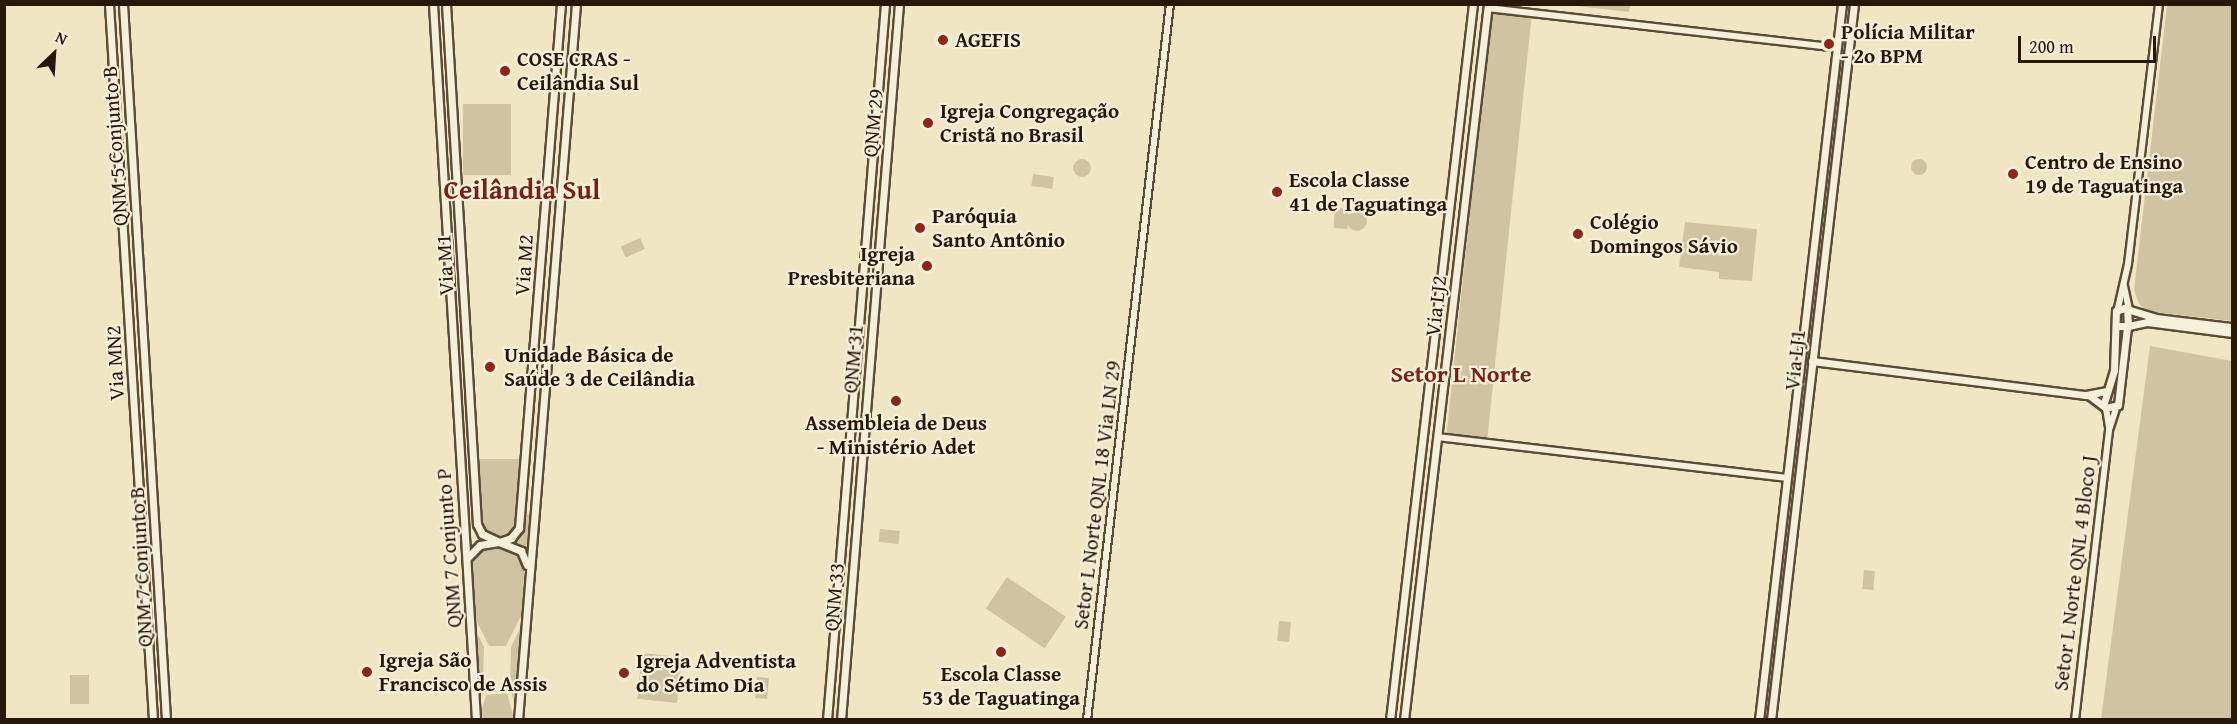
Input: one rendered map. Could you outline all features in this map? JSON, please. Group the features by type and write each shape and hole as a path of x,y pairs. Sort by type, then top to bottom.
{"main road":[{"name":"Via MN2","path":"110,4 153,720"},
{"name":"QNM 5 Conjunto B","path":"123,4 146,383"},
{"name":"Via M1","path":"433,4 453,323"},
{"name":"Via M1","path":"446,4 477,524 482,534 499,542"},
{"name":"Via M2","path":"499,542 512,538 519,528 561,4"},
{"name":"Via M2","path":"518,720 576,4"},
{"path":"827,720 885,4"},
{"name":"QNM 29","path":"880,239 899,4"},
{"name":"Via LJ2","path":"1390,720 1473,4"},
{"name":"Via LJ1","path":"1759,720 1842,4"},
{"name":"Via LJ1","path":"1771,720 1854,5"},
{"name":"Via LJ2","path":"1404,720 1488,6"},
{"path":"884,20 890,16 894,18 895,52"},
{"path":"880,62 880,110 885,114 890,111"},
{"path":"115,88 121,138 129,141 131,135"},
{"path":"1463,93 1478,94"},
{"path":"1831,98 1839,103 1843,100"},
{"path":"119,152 123,148 128,149 134,193"},
{"path":"549,167 562,169"},
{"path":"1820,196 1831,199"},
{"path":"870,199 875,197 879,201 880,239"},
{"path":"1818,209 1824,208 1829,214"},
{"name":"QNM 31","path":"860,478 880,239"},
{"path":"449,257 455,308 459,312 464,308"},
{"path":"861,299 862,337 867,340 872,338"},
{"path":"2105,406 2118,308 2129,309 2156,318 2232,327"},
{"path":"1812,361 2086,395 2105,406 2116,409 2129,309"},
{"path":"537,315 550,317"},
{"path":"453,323 457,318 462,321 468,373"},
{"path":"2117,326 2128,327 2147,322 2232,333"},
{"name":"QNM 7 Conjunto P","path":"453,323 476,720"},
{"path":"129,332 137,380 146,383"},
{"path":"1434,341 1448,343"},
{"path":"133,387 146,383"},
{"name":"QNM 7 Conjunto B","path":"146,383 166,720"},
{"path":"2086,395 2107,389 2120,391"},
{"path":"1794,420 1805,422"},
{"path":"851,426 857,423 862,427 862,462"},
{"path":"1792,432 1803,435"},
{"name":"QNM 33","path":"841,720 860,478"},
{"path":"845,498 847,523 857,524"},
{"path":"139,503 146,558 152,560 156,556"},
{"path":"520,507 534,511"},
{"path":"1414,526 1427,528"},
{"path":"1413,536 1425,537"},
{"path":"466,558 480,545 499,542 521,551 529,570"},
{"path":"144,567 157,566"},
{"path":"836,615 845,614 846,652"}],"street":[{"name":"Setor L Norte QNL 18 Via LN 29","path":"1087,720 1170,4"},
{"path":"2118,308 2124,284 2159,4"},
{"path":"1488,6 1837,48"},
{"path":"2124,284 2129,309"},
{"path":"2105,406 2109,430"},
{"path":"2109,430 2116,409"},
{"name":"Setor L Norte QNL 4 Bloco J","path":"2075,720 2109,430"},
{"path":"1438,438 1787,478"}],"shaded area":[{"path":"1568,5 1630,5 1629,12"},
{"path":"2167,5 2232,5 2232,321 2147,311 2139,304 2134,290"},
{"path":"1491,11 1532,15 1487,439 1446,435"},
{"path":"463,104 511,104 511,175 463,175"},
{"path":"1082,159 1088,162 1091,168 1088,174 1082,177 1076,174 1073,168 1076,162"},
{"path":"1919,159 1925,161 1927,167 1925,173 1919,175 1913,173 1911,167 1913,161"},
{"path":"1033,174 1054,177 1052,189 1031,186"},
{"path":"1335,208 1349,209 1348,229 1334,228"},
{"path":"1357,211 1364,214 1367,221 1364,228 1357,231 1350,228 1347,221 1350,214"},
{"path":"1685,222 1757,229 1752,281 1719,279 1719,272 1679,267"},
{"path":"640,238 645,249 626,258 621,247"},
{"path":"2150,346 2232,361 2232,719 2101,719"},
{"path":"480,459 518,459 521,462 516,529 505,537 490,536 480,526 476,467"},
{"path":"523,513 531,516 528,558 510,543 520,535"},
{"path":"880,529 900,531 899,544 879,542"},
{"path":"491,546 519,554 524,570 523,612 506,646 489,646 472,612 471,560 482,548"},
{"path":"1864,570 1875,571 1873,590 1862,589"},
{"path":"1007,577 1066,617 1045,648 986,609"},
{"path":"1279,621 1291,622 1289,642 1277,641"},
{"path":"473,624 484,647 483,686 478,707"},
{"path":"522,624 515,706 510,687 511,647"},
{"path":"642,653 682,657 677,703 637,699"},
{"path":"70,675 89,675 89,704 70,704"},
{"path":"757,677 769,678 767,699 755,698"},
{"path":"507,693 514,719 479,720 486,695"}],"place":[{"name":"AGEFIS","path":"943,40"},
{"name":"Polícia Militar - 2o BPM","path":"1829,44"},
{"name":"COSE CRAS - Ceilândia Sul","path":"505,71"},
{"name":"Igreja Congregação Cristã no Brasil","path":"928,123"},
{"name":"Centro de Ensino 19 de Taguatinga","path":"2013,174"},
{"name":"Escola Classe 41 de Taguatinga","path":"1277,192"},
{"name":"Paróquia Santo Antônio","path":"920,228"},
{"name":"Colégio Domingos Sávio","path":"1578,234"},
{"name":"Igreja Presbiteriana","path":"927,266"},
{"name":"Unidade Básica de Saúde 3 de Ceilândia","path":"490,367"},
{"name":"Assembleia de Deus - Ministério Adet","path":"896,401"},
{"name":"Escola Classe 53 de Taguatinga","path":"1001,652"},
{"name":"Igreja São Francisco de Assis","path":"367,672"},
{"name":"Igreja Adventista do Sétimo Dia","path":"624,673"}],"district":[{"name":"Ceilândia Sul","path":"522,190"},
{"name":"Setor L Norte","path":"1461,374"}]}
